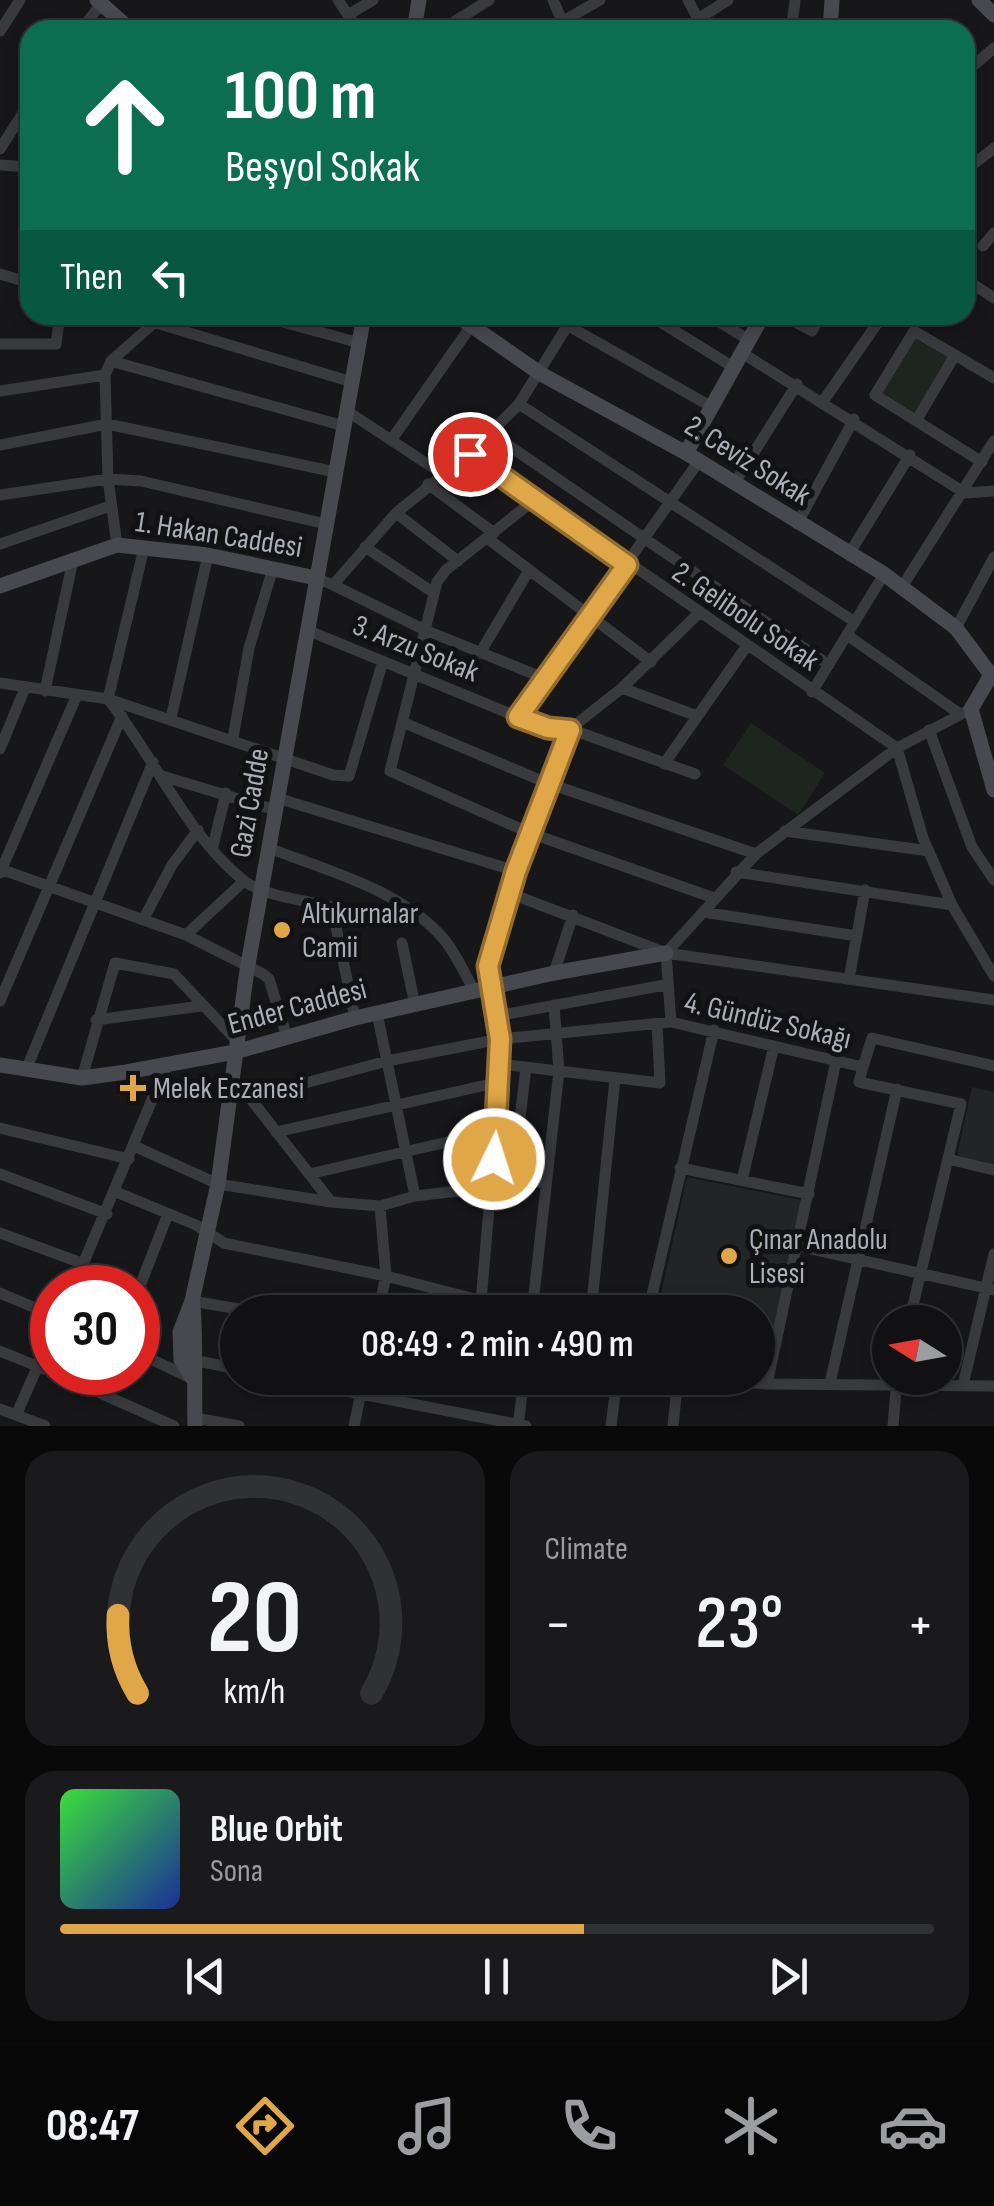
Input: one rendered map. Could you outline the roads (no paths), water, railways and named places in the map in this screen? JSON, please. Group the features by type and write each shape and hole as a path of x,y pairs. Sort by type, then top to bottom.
{"main road":[{"path":"979,0 994,15"},
{"path":"99,2 119,20"},
{"name":"Gazi Cadde","path":"194,1379 181,1360 180,1332 192,1301 218,1184 248,970 363,325"},
{"path":"692,457 712,406 757,325"},
{"name":"2. Ceviz Sokak","path":"471,326 541,374 692,457 884,574 956,628 993,675"},
{"name":"1. Hakan Caddesi","path":"0,586 117,545 208,555 316,578"},
{"path":"993,675 966,712 990,767 994,790"},
{"name":"Ender Caddesi","path":"2,1070 82,1078 168,1064 554,973 666,952"},
{"path":"192,1301 198,1360 194,1379 195,1422"}],"street":[{"path":"0,32 20,0"},
{"path":"338,0 351,20"},
{"path":"348,15 373,0"},
{"path":"457,20 489,0"},
{"path":"573,20 600,0"},
{"path":"688,0 698,19 728,0"},
{"path":"975,65 994,48"},
{"path":"0,149 20,118"},
{"path":"975,163 994,148"},
{"path":"983,246 994,233"},
{"path":"0,344 56,344 59,325"},
{"path":"117,545 108,479 105,375 111,361 152,325"},
{"path":"177,325 352,382"},
{"path":"294,325 360,343"},
{"path":"333,585 396,513 492,434 541,374 568,325"},
{"path":"579,325 712,406"},
{"path":"673,325 741,353 797,384 965,493 994,491"},
{"path":"717,325 741,353"},
{"path":"824,400 876,325"},
{"path":"392,439 471,326"},
{"path":"982,462 875,395 914,331 994,378"},
{"path":"916,421 955,355"},
{"path":"111,361 346,419 392,439 441,473"},
{"path":"0,391 105,375"},
{"path":"734,484 797,384"},
{"path":"519,404 855,622"},
{"path":"797,524 854,419"},
{"path":"0,445 108,424 336,472"},
{"path":"492,434 828,666"},
{"path":"902,587 965,493 994,441"},
{"name":"2. Gelibolu Sokak","path":"470,454 897,748"},
{"path":"848,554 910,454"},
{"path":"518,717 671,503 692,457"},
{"path":"0,495 108,479 142,482 326,524"},
{"path":"428,484 528,572 650,662"},
{"path":"533,501 446,570 434,594 390,770 530,834 714,898"},
{"path":"0,544 110,506"},
{"path":"396,513 458,560"},
{"path":"365,546 434,594"},
{"path":"108,699 144,548"},
{"path":"171,718 208,555"},
{"path":"956,628 994,557"},
{"path":"45,692 74,560"},
{"path":"233,738 249,648 272,568"},
{"path":"480,652 528,572"},
{"path":"812,692 884,574"},
{"path":"316,578 425,630 546,679"},
{"path":"483,990 516,871 570,730 622,688 698,614"},
{"name":"3. Arzu Sokak","path":"307,630 518,717 548,728 570,730 694,774"},
{"path":"847,635 966,712"},
{"path":"664,764 746,647"},
{"path":"0,683 108,699 350,776 383,661"},
{"path":"0,749 25,688"},
{"path":"622,688 697,716"},
{"path":"78,695 0,870 186,934 269,979 288,1037"},
{"path":"108,699 198,830 244,882 332,907 368,922"},
{"path":"671,1022 665,986 666,952 736,872 897,748 966,712"},
{"path":"0,1000 122,716"},
{"path":"402,722 547,782 756,854"},
{"path":"929,730 972,847 994,880"},
{"path":"897,748 928,851 952,905 994,976"},
{"path":"26,1070 153,762"},
{"path":"162,776 516,871"},
{"path":"213,846 226,793"},
{"path":"144,918 172,866 198,830"},
{"path":"785,831 928,851"},
{"path":"269,848 373,889 409,909 443,938 483,990 496,1016 500,1082 482,1295"},
{"path":"736,872 952,905"},
{"path":"186,934 244,882"},
{"path":"849,980 865,890"},
{"path":"509,893 666,952 994,1000"},
{"path":"332,907 354,1018"},
{"path":"703,912 857,936"},
{"path":"554,973 573,915"},
{"path":"978,946 994,938"},
{"path":"402,943 414,1005"},
{"path":"82,1078 115,963 174,974 236,1046"},
{"path":"496,1016 665,986"},
{"path":"530,1295 559,1071 554,1005"},
{"path":"96,1020 201,1006"},
{"path":"377,1013 414,1196"},
{"name":"4. Gündüz Sokağı","path":"250,1098 386,1061 500,1039 671,1022 863,1067 859,1082 961,1104 948,1159"},
{"path":"500,1064 660,1083 656,1024"},
{"path":"652,1295 714,1030"},
{"path":"863,1067 872,1038 994,1066"},
{"path":"742,1180 774,1046"},
{"path":"775,1348 836,1061"},
{"path":"0,1232 84,1264 168,1064"},
{"path":"526,1067 513,1178 545,1183"},
{"path":"593,1295 615,1079"},
{"path":"276,1132 500,1082"},
{"path":"830,1383 897,1090"},
{"path":"230,1095 250,1098 331,1202"},
{"path":"0,1128 132,1152 218,1184 331,1202 380,1206 414,1196 492,1187"},
{"path":"309,1174 495,1130"},
{"path":"913,1305 948,1159 994,1170"},
{"path":"680,1168 810,1194"},
{"path":"0,1174 106,1214"},
{"path":"116,1192 224,1242 458,1295"},
{"path":"380,1206 386,1276 382,1295"},
{"path":"148,1265 168,1214"},
{"path":"798,1246 990,1289"},
{"path":"994,1254 990,1289 963,1385 994,1386"},
{"path":"0,1292 30,1305"},
{"path":"192,1301 220,1306"},
{"path":"0,1351 30,1363"},
{"path":"198,1360 220,1365"},
{"path":"160,1363 194,1379"},
{"path":"775,1384 872,1381"},
{"path":"17,1413 30,1384"},
{"path":"105,1395 174,1426"},
{"path":"354,1426 360,1395 526,1426"},
{"path":"518,1425 522,1395"},
{"path":"611,1426 615,1395"},
{"path":"673,1426 676,1395"},
{"path":"892,1426 895,1395"},
{"path":"0,1409 17,1413 37,1425"},
{"path":"195,1422 239,1426"}],"place":[{"name":"Altıkurnalar Camii","path":"282,930"},
{"name":"Melek Eczanesi","path":"133,1088"},
{"name":"Çınar Anadolu Lisesi","path":"729,1256"}]}
